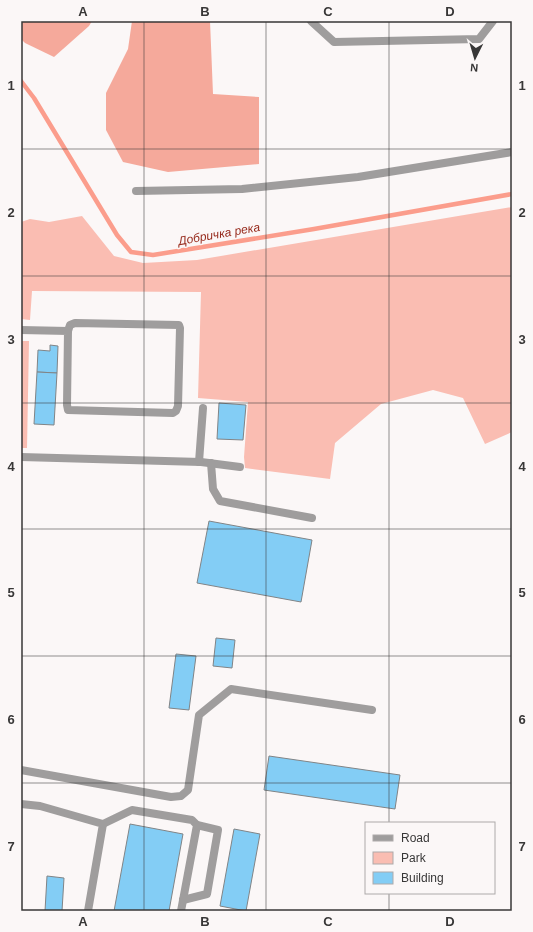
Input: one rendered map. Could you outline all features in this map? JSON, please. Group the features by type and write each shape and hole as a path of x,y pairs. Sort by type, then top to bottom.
{"street":[{"path":"311,21 334,42 479,39 493,21"},
{"path":"136,191 242,189 358,177 512,152"},
{"path":"75,323 179,325 178,406 176,411 173,413 68,410 66,405 68,331 70,325 75,323"},
{"path":"21,330 68,331"},
{"path":"199,462 203,408"},
{"path":"21,457 199,462 240,468"},
{"path":"211,463 213,489 220,501 312,518"},
{"path":"21,770 171,797 181,796 188,790 199,715 231,689 372,710"},
{"path":"21,804 40,806 104,824 132,810 192,820 197,825 218,830 207,894 183,900"},
{"path":"88,911 104,824"},
{"path":"181,911 197,825"}],"green space":[{"path":"512,207 512,432 485,444 463,398 433,390 381,404 335,443 330,479 245,468 244,457 248,402 198,398 201,292 32,291 30,320 21,319 21,222 30,219 49,222 82,216 114,256 143,263 197,260"},
{"path":"21,341 29,341 27,448 21,448"}],"shaded area":[{"path":"21,21 92,21 89,26 54,57 25,43 21,39"},
{"path":"132,21 210,21 213,94 259,97 259,164 168,172 123,162 106,130 106,93 128,49"}],"building":[{"path":"50,345 58,346 57,373 37,372 38,350 50,351"},
{"path":"37,372 57,373 54,425 34,424"},
{"path":"219,403 246,405 243,440 217,439"},
{"path":"209,521 312,540 301,602 197,583"},
{"path":"216,638 235,640 232,668 213,666"},
{"path":"176,654 196,656 189,710 169,708"},
{"path":"269,756 400,775 395,809 264,790"},
{"path":"130,824 183,834 169,911 114,911"},
{"path":"234,829 260,834 246,911 220,906"},
{"path":"47,876 64,878 62,911 45,911"}],"waterway":[{"name":"Добричка река","path":"21,81 34,98 117,235 131,252 153,255 314,229 512,194"}]}
